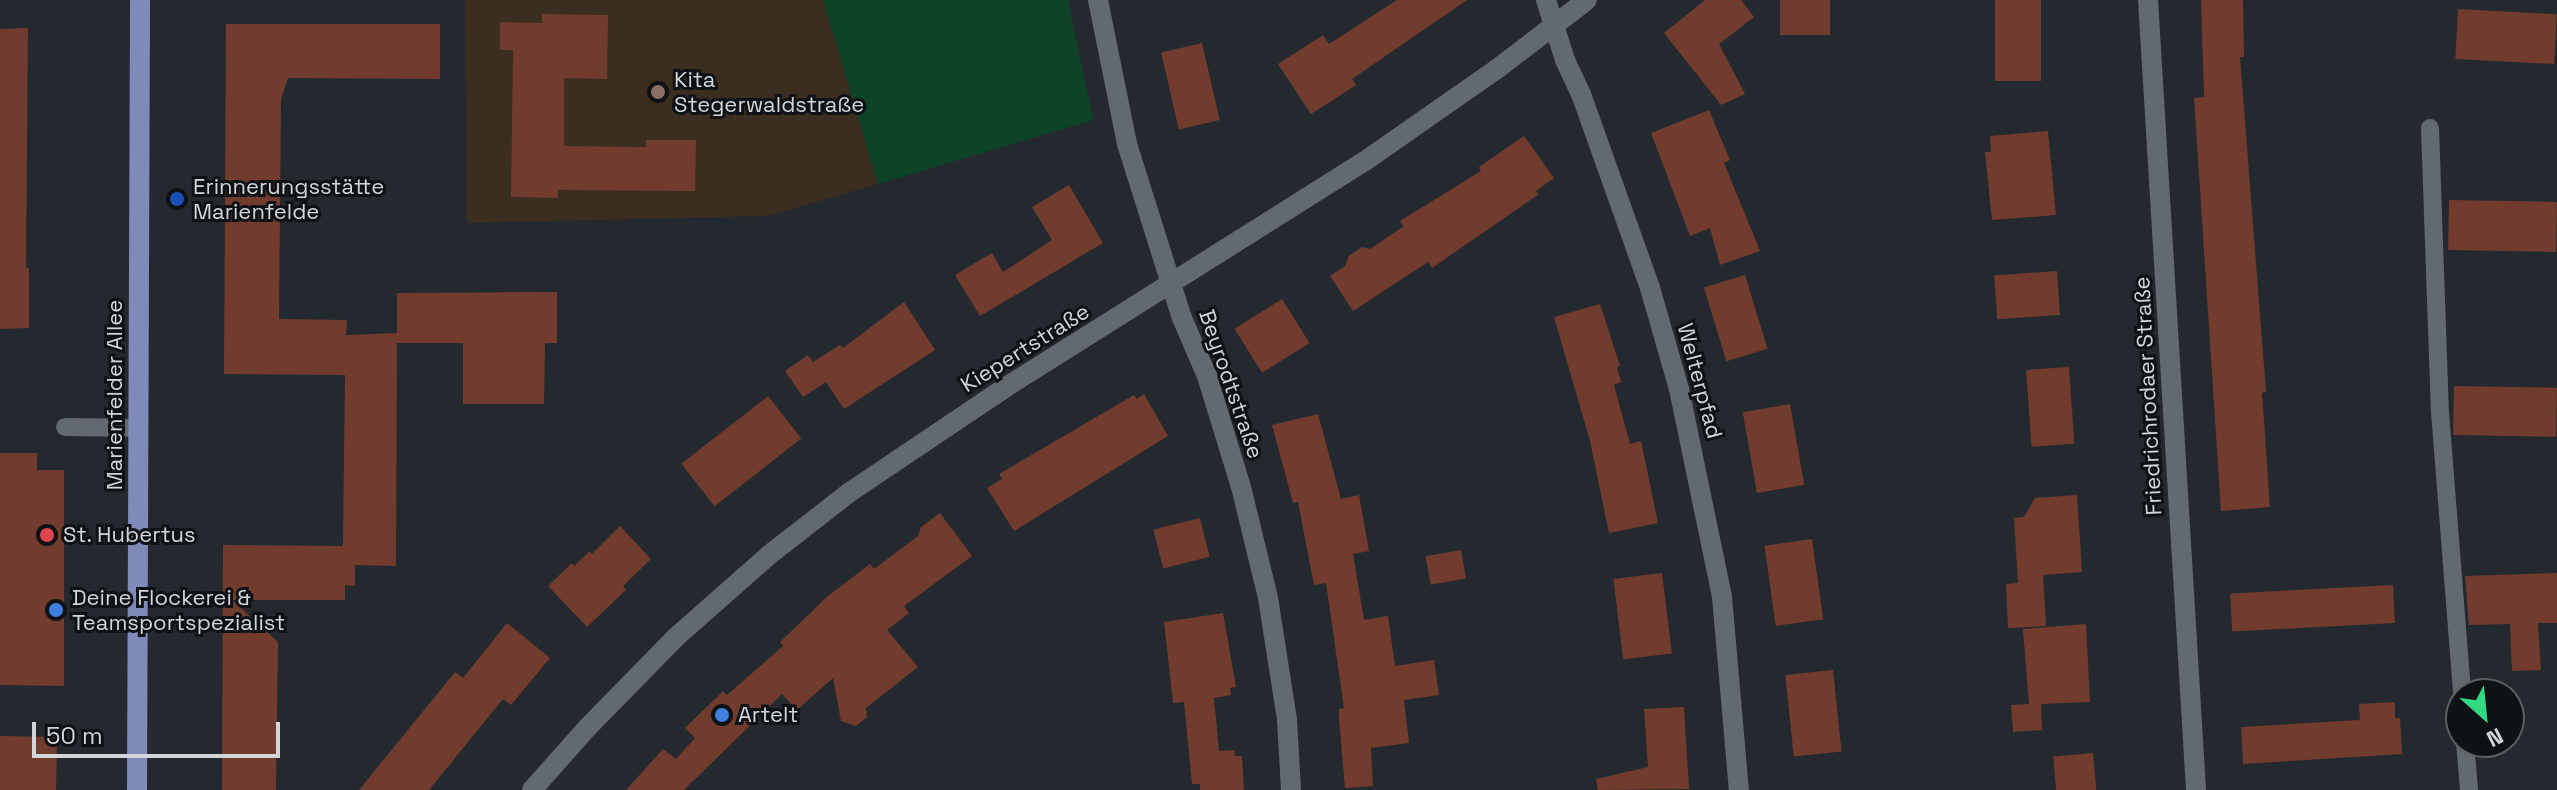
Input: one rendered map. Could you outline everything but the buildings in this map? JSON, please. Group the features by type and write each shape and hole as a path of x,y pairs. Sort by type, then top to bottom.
{"main road":[{"name":"Marienfelder Allee","path":"137,790 140,0"}],"street":[{"name":"Beyrodtstraße","path":"1098,0 1127,144 1182,318 1207,376 1241,487 1268,598 1287,720 1291,790"},
{"name":"Welterpfad","path":"1546,0 1650,288 1679,389 1722,597 1739,790"},
{"name":"Kiepertstraße","path":"532,790 587,728 675,638 769,555 889,463 1375,154 1587,0"},
{"name":"Friedrichrodaer Straße","path":"2148,0 2196,790"}],"lane":[{"path":"2430,128 2440,412 2461,678"},
{"path":"65,427 138,428"},
{"path":"2466,758 2469,790"}],"shaded area":[{"name":"Kita Stegerwaldstraße","path":"465,0 823,0 878,184 768,216 467,223"}],"green space":[{"path":"823,0 1068,0 1093,120 878,184"}],"place":[{"name":"Kita Stegerwaldstraße","path":"658,92"},
{"name":"Erinnerungsstätte Marienfelde","path":"177,199"},
{"name":"St. Hubertus","path":"47,535"},
{"name":"Deine Flockerei & Teamsportspezialist","path":"56,610"},
{"name":"Artelt","path":"722,715"}]}
